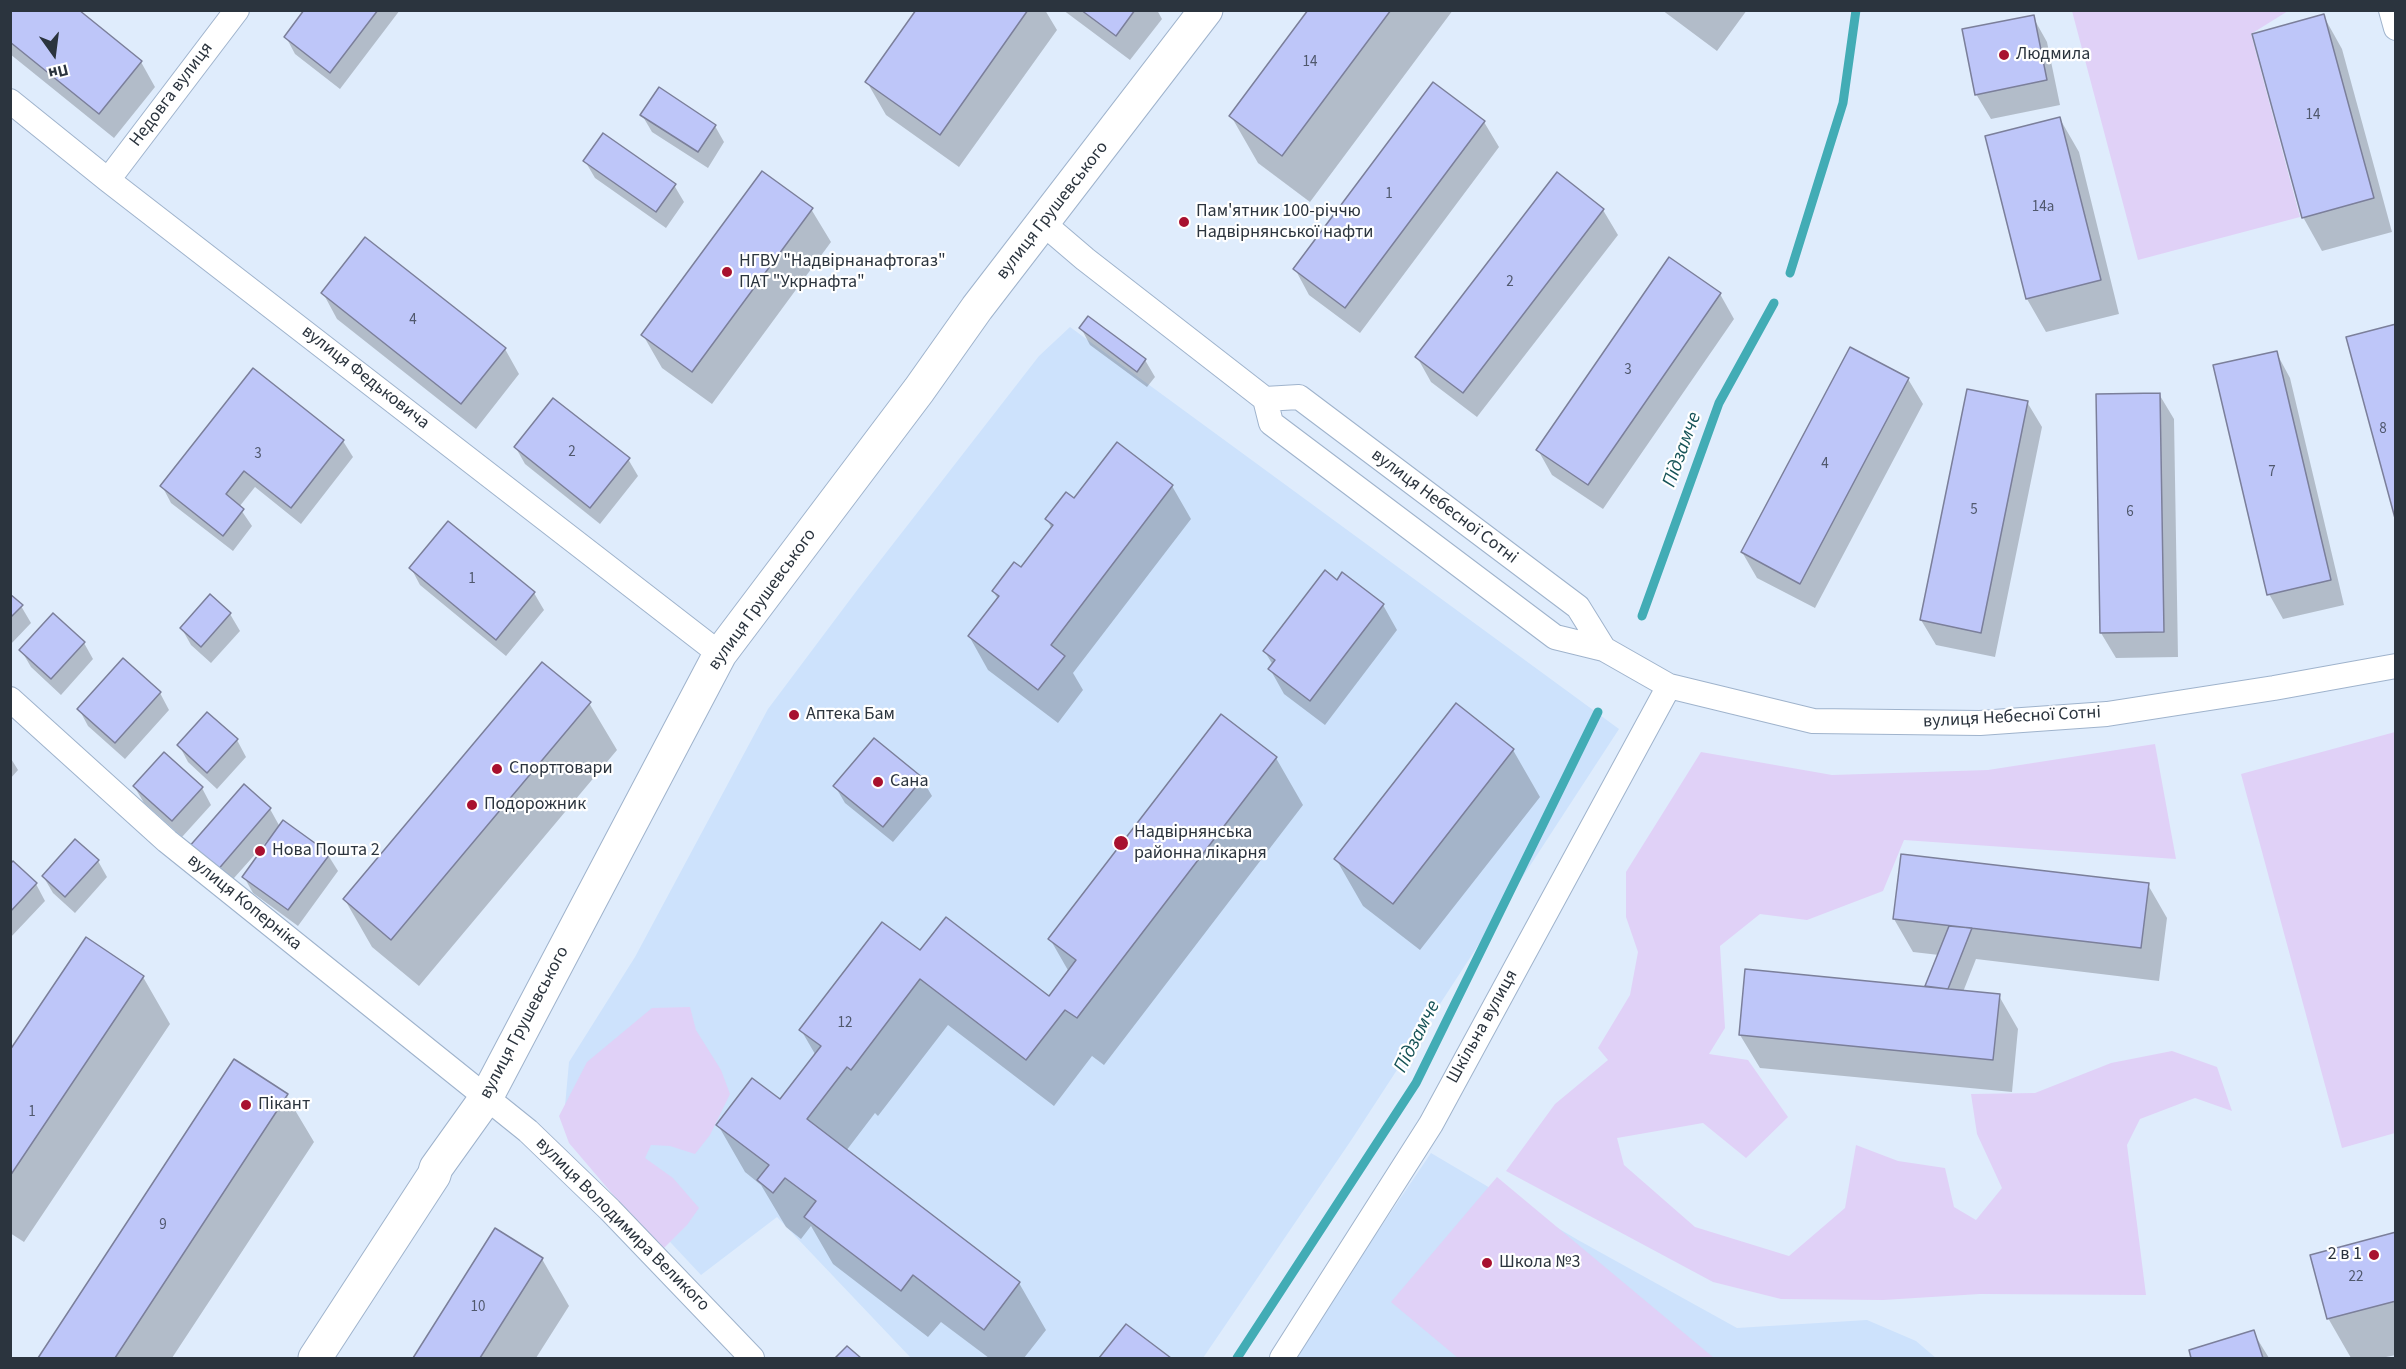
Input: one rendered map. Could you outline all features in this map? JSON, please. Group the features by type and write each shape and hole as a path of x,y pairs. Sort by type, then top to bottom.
{"street":[{"name":"Недовга вулиця","path":"108,180 237,10"},
{"name":"вулиця Грушевського","path":"315,1359 434,1175 436,1168 486,1098 720,654 919,390 977,308 1044,224 1206,10"},
{"path":"2391,10 2396,28"},
{"name":"вулиця Федьковича","path":"10,101 108,180 720,654"},
{"path":"1044,224 1085,259 1265,399"},
{"name":"вулиця Небесної Сотні","path":"1604,649 1578,607 1299,397 1265,399 1271,423 1554,637 1604,649 1669,686 1813,721 1980,723 2107,714 2396,666"},
{"name":"Шкільна вулиця","path":"1282,1359 1431,1124 1669,686"},
{"name":"вулиця Коперніка","path":"10,699 167,841 486,1098"},
{"name":"вулиця Володимира Великого","path":"486,1098 528,1131 602,1202 752,1359"}],"shaded area":[{"path":"2072,11 2288,11 2251,34 2300,217 2138,260"},
{"name":"Надвірнянська районна лікарня","path":"1070,327 1619,729 1352,1139 1203,1358 911,1358 777,1217 701,1275 586,1152 565,1106 569,1062 635,957 768,709 1039,356"},
{"path":"2395,732 2395,1133 2342,1148 2241,774"},
{"path":"2155,744 2176,859 1904,840 1883,891 1807,920 1760,914 1720,946 1725,1028 1709,1054 1748,1060 1788,1117 1746,1158 1703,1123 1617,1138 1624,1165 1695,1227 1789,1256 1845,1208 1856,1145 1898,1161 1945,1168 1954,1207 1976,1220 2002,1188 1977,1134 1971,1094 2035,1093 2111,1063 2172,1051 2217,1067 2232,1111 2195,1098 2140,1119 2127,1145 2146,1295 1980,1294 1883,1300 1781,1299 1713,1282 1506,1171 1555,1104 1608,1060 1598,1048 1630,995 1638,952 1626,917 1626,872 1701,752 1832,775 1988,770"},
{"path":"690,1007 696,1030 721,1070 730,1094 710,1135 695,1154 670,1146 651,1145 645,1158 673,1178 699,1208 687,1225 661,1251 569,1143 559,1116 587,1062 652,1008"},
{"name":"Школа №3","path":"1431,1153 1578,1240 1737,1328 1867,1320 1916,1341 1936,1358 1292,1358"},
{"path":"1497,1177 1714,1358 1458,1358 1391,1302"}],"building":[{"path":"10,10 79,10 142,61 99,114 10,42"},
{"path":"304,10 378,10 330,73 284,37"},
{"path":"916,10 1028,10 940,135 865,82"},
{"path":"1081,10 1135,10 1116,36"},
{"path":"1308,10 1391,10 1282,156 1229,116"},
{"path":"2324,14 2374,198 2302,218 2252,34"},
{"name":"Людмила","path":"2034,15 2047,80 1975,95 1962,29"},
{"path":"1433,82 1485,121 1345,308 1293,269"},
{"path":"659,87 716,125 698,152 640,115"},
{"path":"2060,117 2101,280 2026,299 1985,136"},
{"path":"603,133 676,184 656,212 583,161"},
{"name":"НГВУ \"Надвірнанафтогаз\" ПАТ \"Укрнафта\"","path":"762,171 813,208 692,372 641,335"},
{"path":"1557,172 1604,209 1463,393 1415,357"},
{"path":"365,237 506,348 461,404 321,293"},
{"path":"1669,257 1721,293 1588,485 1536,450"},
{"path":"1088,316 1146,359 1137,372 1079,328"},
{"path":"2396,324 2396,522 2346,337"},
{"path":"1850,347 1909,378 1800,584 1741,552"},
{"path":"2277,351 2331,580 2267,595 2213,365"},
{"path":"253,368 344,440 291,508 244,471 226,494 244,509 223,536 160,486"},
{"path":"1967,389 2028,401 1981,633 1920,620"},
{"path":"2160,393 2164,632 2100,633 2096,394"},
{"path":"553,398 630,458 590,508 514,447"},
{"path":"1117,442 1173,485 1051,645 1065,656 1038,690 968,636 999,596 992,591 1014,562 1021,567 1053,525 1045,519 1066,492 1074,498"},
{"path":"448,521 535,592 496,640 409,568"},
{"path":"1325,570 1337,580 1342,572 1384,604 1310,701 1268,669 1275,660 1263,651"},
{"path":"10,594 23,605 10,618"},
{"path":"210,594 231,613 201,647 180,628"},
{"path":"53,613 85,642 51,679 19,650"},
{"path":"123,658 161,692 115,743 77,709"},
{"path":"542,662 591,702 391,940 343,899"},
{"path":"1456,703 1514,749 1393,904 1334,859"},
{"path":"207,712 238,739 207,773 177,745"},
{"path":"1221,714 1277,757 1077,1018 1065,1010 1026,1060 920,979 851,1070 847,1067 807,1119 1020,1282 984,1330 913,1275 901,1291 804,1217 816,1201 785,1178 773,1193 757,1180 769,1165 716,1125 752,1078 780,1099 821,1046 799,1030 882,922 920,950 946,917 1049,996 1076,960 1048,939"},
{"name":"Сана","path":"874,738 923,778 883,827 833,786"},
{"path":"164,752 203,787 172,821 133,786"},
{"path":"244,784 271,808 216,872 188,848"},
{"path":"283,820 330,854 288,910 242,877"},
{"path":"75,839 99,860 65,897 42,876"},
{"path":"1901,854 2149,883 2141,948 1893,919"},
{"path":"13,861 37,883 10,912 10,864"},
{"path":"1949,926 1972,928 1948,989 1925,986"},
{"path":"86,937 144,976 10,1176 10,1050"},
{"path":"1745,969 2000,994 1993,1060 1739,1035"},
{"path":"234,1059 288,1094 115,1358 38,1358"},
{"path":"495,1228 543,1258 480,1358 413,1358"},
{"path":"2396,1232 2396,1301 2327,1319 2310,1255"},
{"path":"1126,1324 1171,1358 1099,1358"},
{"path":"2254,1330 2263,1358 2191,1358 2189,1350"},
{"path":"847,1346 861,1358 835,1358"}],"waterway":[{"name":"Підзамче","path":"1790,273 1843,103 1856,10"},
{"name":"Підзамче","path":"1642,616 1719,403 1774,303"},
{"name":"Підзамче","path":"1237,1358 1416,1083 1598,712"}],"place":[{"name":"Людмила","path":"2004,55"},
{"name":"Пам'ятник 100-річчю Надвірнянської нафти","path":"1184,222"},
{"name":"НГВУ \"Надвірнанафтогаз\" ПАТ \"Укрнафта\"","path":"727,272"},
{"name":"Аптека Бам","path":"794,715"},
{"name":"Спорттовари","path":"497,769"},
{"name":"Сана","path":"878,782"},
{"name":"Подорожник","path":"472,805"},
{"name":"Надвірнянська районна лікарня","path":"1121,843"},
{"name":"Нова Пошта 2","path":"260,851"},
{"name":"Пікант","path":"246,1105"},
{"name":"2 в 1","path":"2374,1255"},
{"name":"Школа №3","path":"1487,1263"}]}
